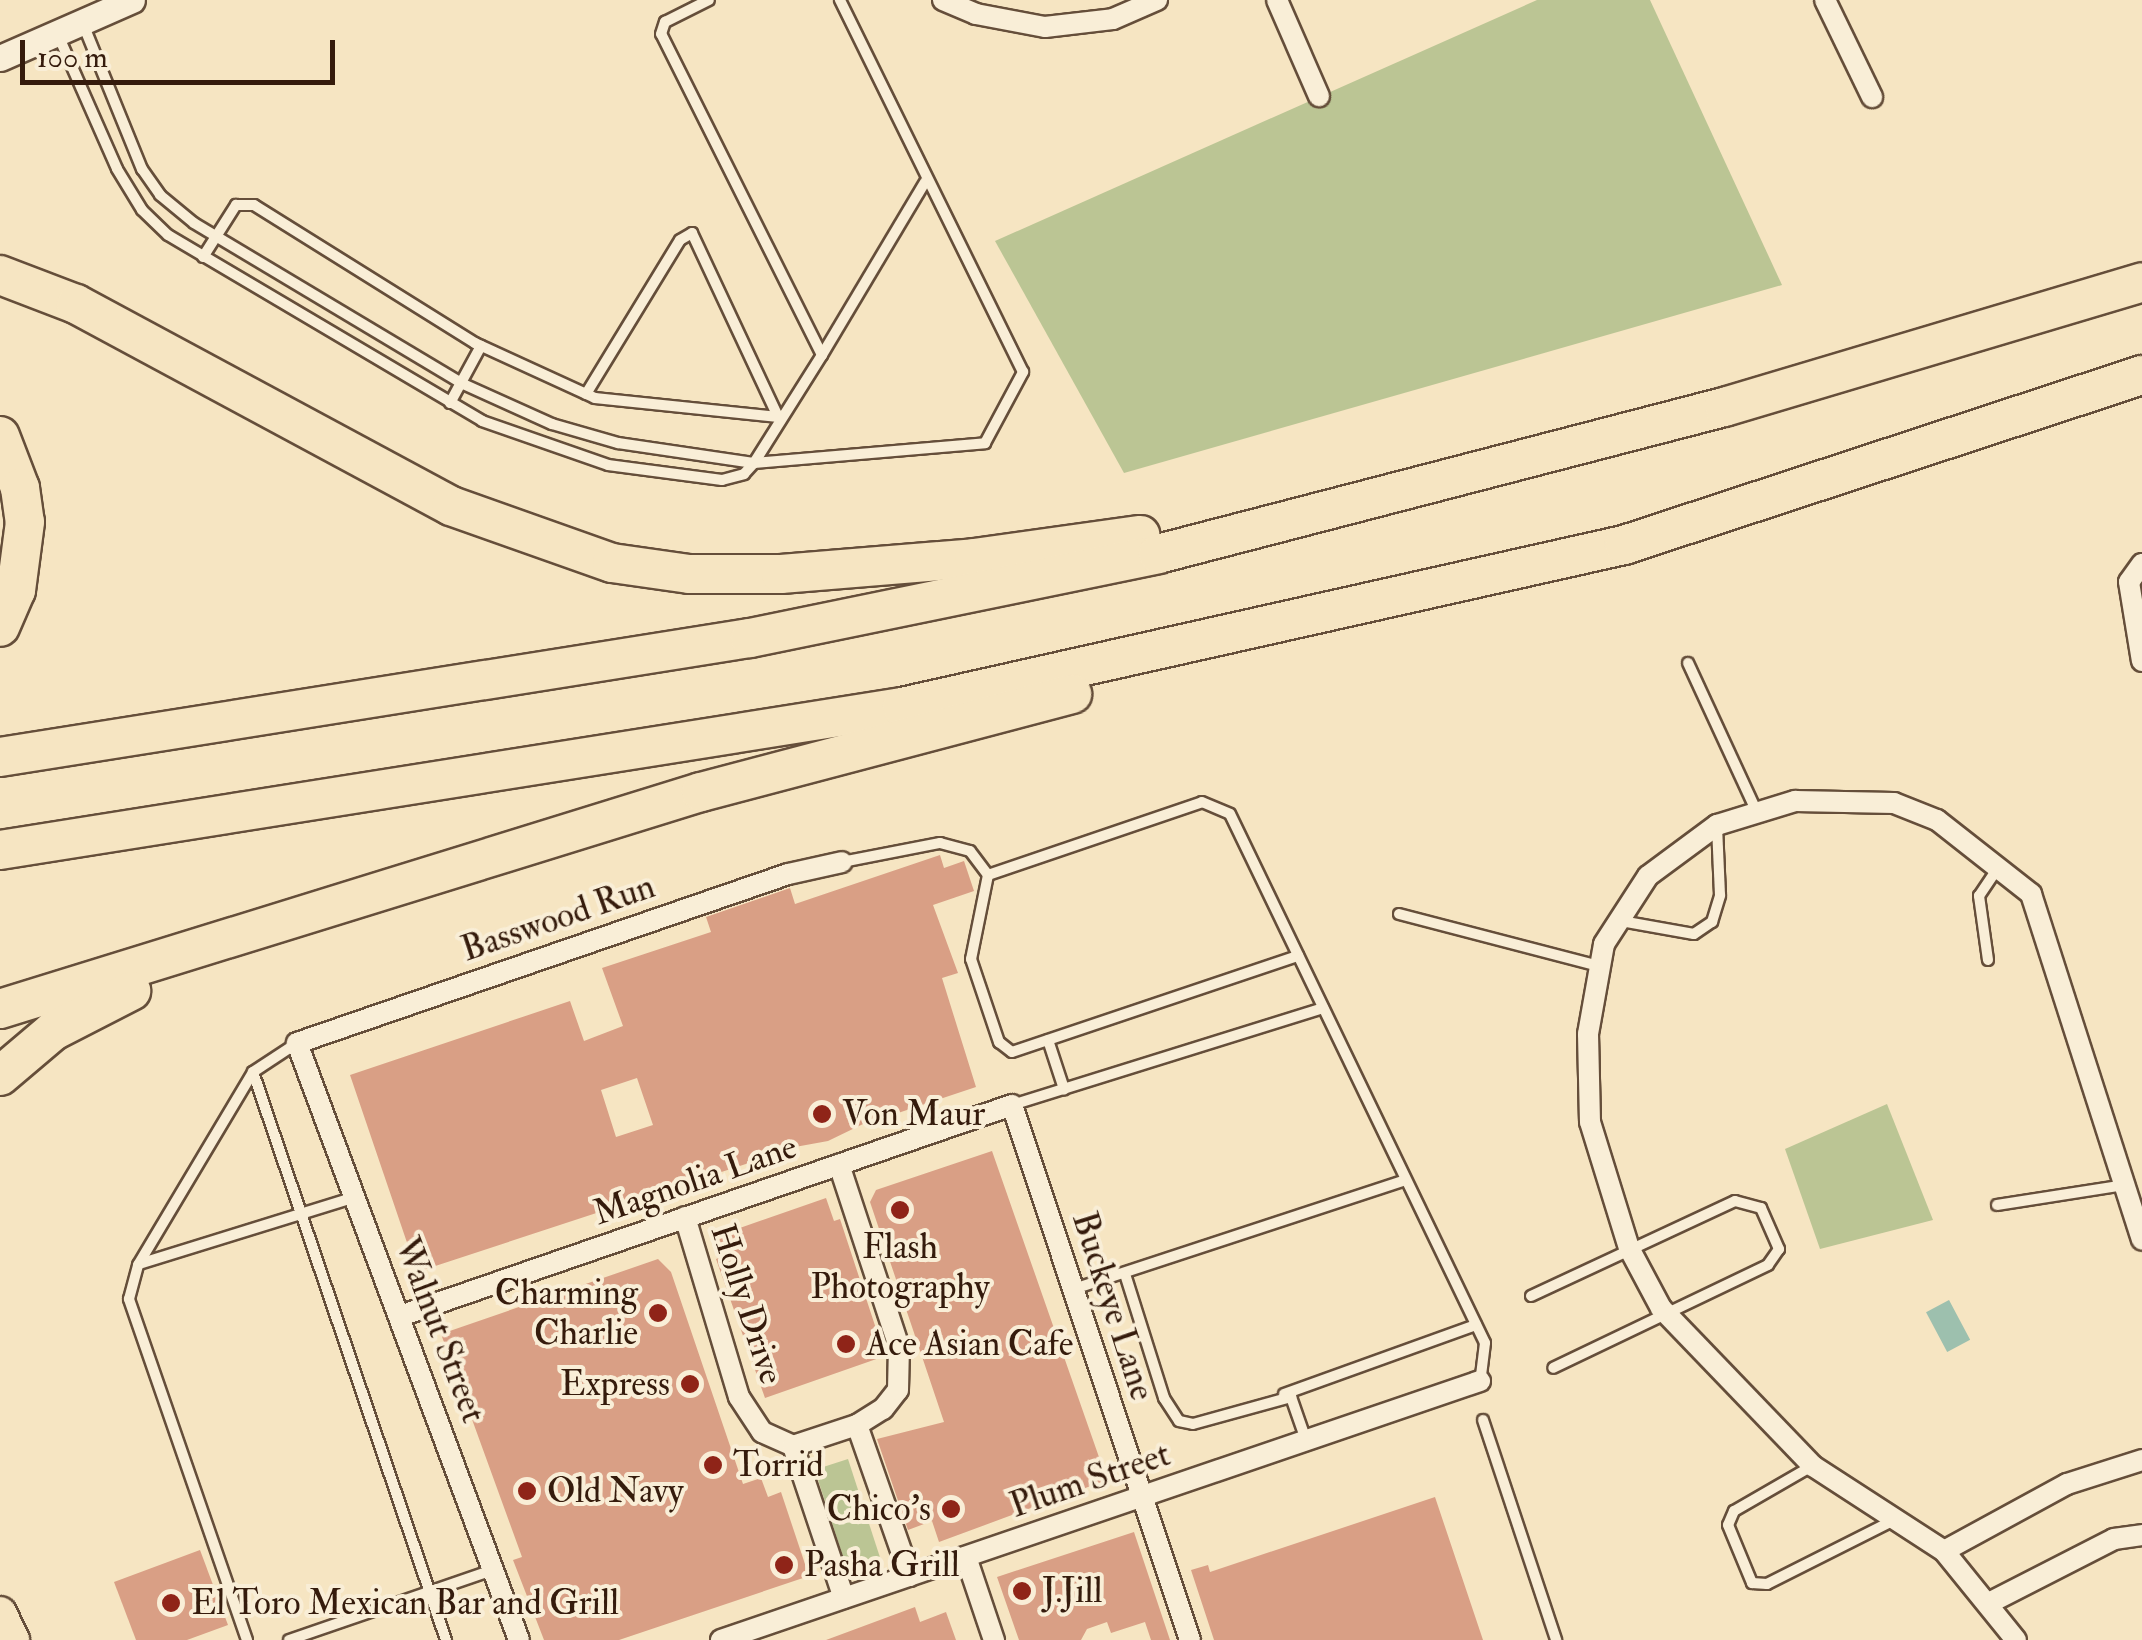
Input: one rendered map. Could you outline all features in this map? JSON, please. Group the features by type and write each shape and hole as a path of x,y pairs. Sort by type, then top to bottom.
{"highway":[{"path":"0,276 76,304 451,506 566,550 645,569 781,574 974,558 1404,491"},
{"path":"0,758 750,638 1158,554 1724,407 2142,282"},
{"path":"0,1009 386,894 701,792 1624,545 2142,375"},
{"path":"0,436 20,488 25,522 16,590 0,627"},
{"path":"0,850 902,707 1624,545"},
{"path":"0,1076 53,1030 98,1005 386,894"}],"main road":[{"path":"0,1613 13,1640"}],"street":[{"path":"0,58 132,0"},
{"path":"942,0 994,19 1045,27 1113,19 1157,0"},
{"path":"1277,0 1318,96"},
{"path":"1824,0 1872,97"},
{"path":"2142,564 2129,582 2142,660"},
{"path":"2016,1640 1944,1551 1813,1466 1666,1314 1630,1251 1590,1122 1588,1034 1600,966 1619,920 1648,876 1717,825 1795,800 1894,803 1937,820 2031,894 2142,1240"},
{"name":"Basswood Run","path":"297,1043 788,874 842,862"},
{"name":"Walnut Street","path":"297,1043 520,1640"},
{"name":"Magnolia Lane","path":"400,1316 1012,1106"},
{"name":"Buckeye Lane","path":"1012,1106 1190,1640"},
{"path":"840,1164 899,1347 898,1390 883,1410 857,1425 793,1446 844,1598"},
{"name":"Holly Drive","path":"686,1217 738,1397 762,1432 793,1446"},
{"name":"Plum Street","path":"721,1640 766,1633 844,1598 1480,1381"},
{"path":"857,1425 910,1576"},
{"path":"1944,1551 2067,1484 2142,1460"},
{"path":"1988,1603 2114,1539 2142,1535"},
{"path":"966,1556 994,1640"}],"lane":[{"path":"709,0 665,22 661,34 822,355"},
{"path":"83,23 142,168 160,195 214,235 461,383 552,424 618,443 754,462 985,443 994,436 1023,372 925,182 840,0"},
{"path":"58,34 117,169 142,210 203,257 450,404 543,448 608,466 722,480 744,474 822,355 925,182"},
{"path":"203,257 236,205 254,204 481,346 586,394 778,418"},
{"path":"586,394 680,240 692,233 778,418"},
{"path":"450,404 481,346"},
{"path":"1688,663 1757,812"},
{"path":"988,875 1202,802 1230,814 1484,1343 1480,1381"},
{"path":"1619,920 1694,934 1712,922 1720,895 1717,825"},
{"path":"842,862 940,844 970,851 988,875 971,960 999,1042 1012,1052 1298,956"},
{"path":"1988,960 1979,896 1998,868"},
{"path":"1398,914 1600,966"},
{"path":"1012,1106 1323,1008"},
{"path":"1048,1040 1064,1089"},
{"path":"247,1640 129,1300 138,1264 253,1072 297,1043"},
{"path":"253,1072 446,1640"},
{"path":"1074,1290 1406,1180"},
{"path":"1997,1205 2126,1185"},
{"path":"138,1264 356,1197"},
{"path":"1531,1296 1735,1201 1761,1208 1779,1249 1774,1261 1552,1368"},
{"path":"1126,1274 1164,1398 1179,1421 1193,1424 1476,1325"},
{"path":"1280,1396 1291,1397 1306,1440"},
{"path":"1482,1420 1556,1640"},
{"path":"1813,1466 1734,1510 1728,1525 1752,1583 1767,1584 1896,1519"},
{"path":"289,1640 495,1569"}],"shaded area":[{"path":"1537,0 1650,0 1782,285 1124,473 995,241"},
{"path":"1887,1104 1933,1220 1820,1249 1785,1149"},
{"path":"1949,1300 1970,1340 1947,1352 1926,1312"},
{"path":"848,1459 880,1559 847,1570 815,1470"}],"building":[{"path":"940,855 944,868 964,861 974,891 933,905 958,973 942,978 976,1087 895,1114 894,1109 828,1141 756,1154 758,1160 417,1272 350,1075 570,1001 584,1041 623,1026 602,968 711,932 706,917 790,888 795,904","holes":["637,1078 653,1125 616,1137 601,1090"]},
{"path":"992,1151 1107,1480 939,1542 932,1521 908,1530 877,1439 944,1422 870,1202 876,1190"},
{"path":"826,1198 834,1221 840,1219 885,1356 765,1398 716,1259 725,1256 717,1236"},
{"path":"658,1259 671,1272 743,1484 761,1478 768,1497 781,1492 809,1576 619,1640 544,1640 513,1560 522,1557 441,1334"},
{"path":"1435,1497 1483,1640 1214,1640 1191,1570 1208,1565 1210,1572"},
{"path":"1134,1532 1170,1640 1151,1640 1145,1622 1111,1633 1107,1622 1087,1629 1081,1640 1019,1640 997,1577"},
{"name":"El Toro Mexican Bar and Grill","path":"200,1550 228,1625 187,1640 136,1640 114,1582"},
{"path":"915,1607 920,1622 946,1612 956,1640 826,1640"}],"place":[{"name":"Von Maur","path":"822,1114"},
{"name":"Flash Photography","path":"900,1210"},
{"name":"Charming Charlie","path":"658,1313"},
{"name":"Ace Asian Cafe","path":"846,1344"},
{"name":"Express","path":"690,1384"},
{"name":"Torrid","path":"713,1465"},
{"name":"Old Navy","path":"527,1491"},
{"name":"Chico's","path":"951,1509"},
{"name":"Pasha Grill","path":"784,1565"},
{"name":"J.Jill","path":"1022,1591"},
{"name":"El Toro Mexican Bar and Grill","path":"171,1603"}]}
